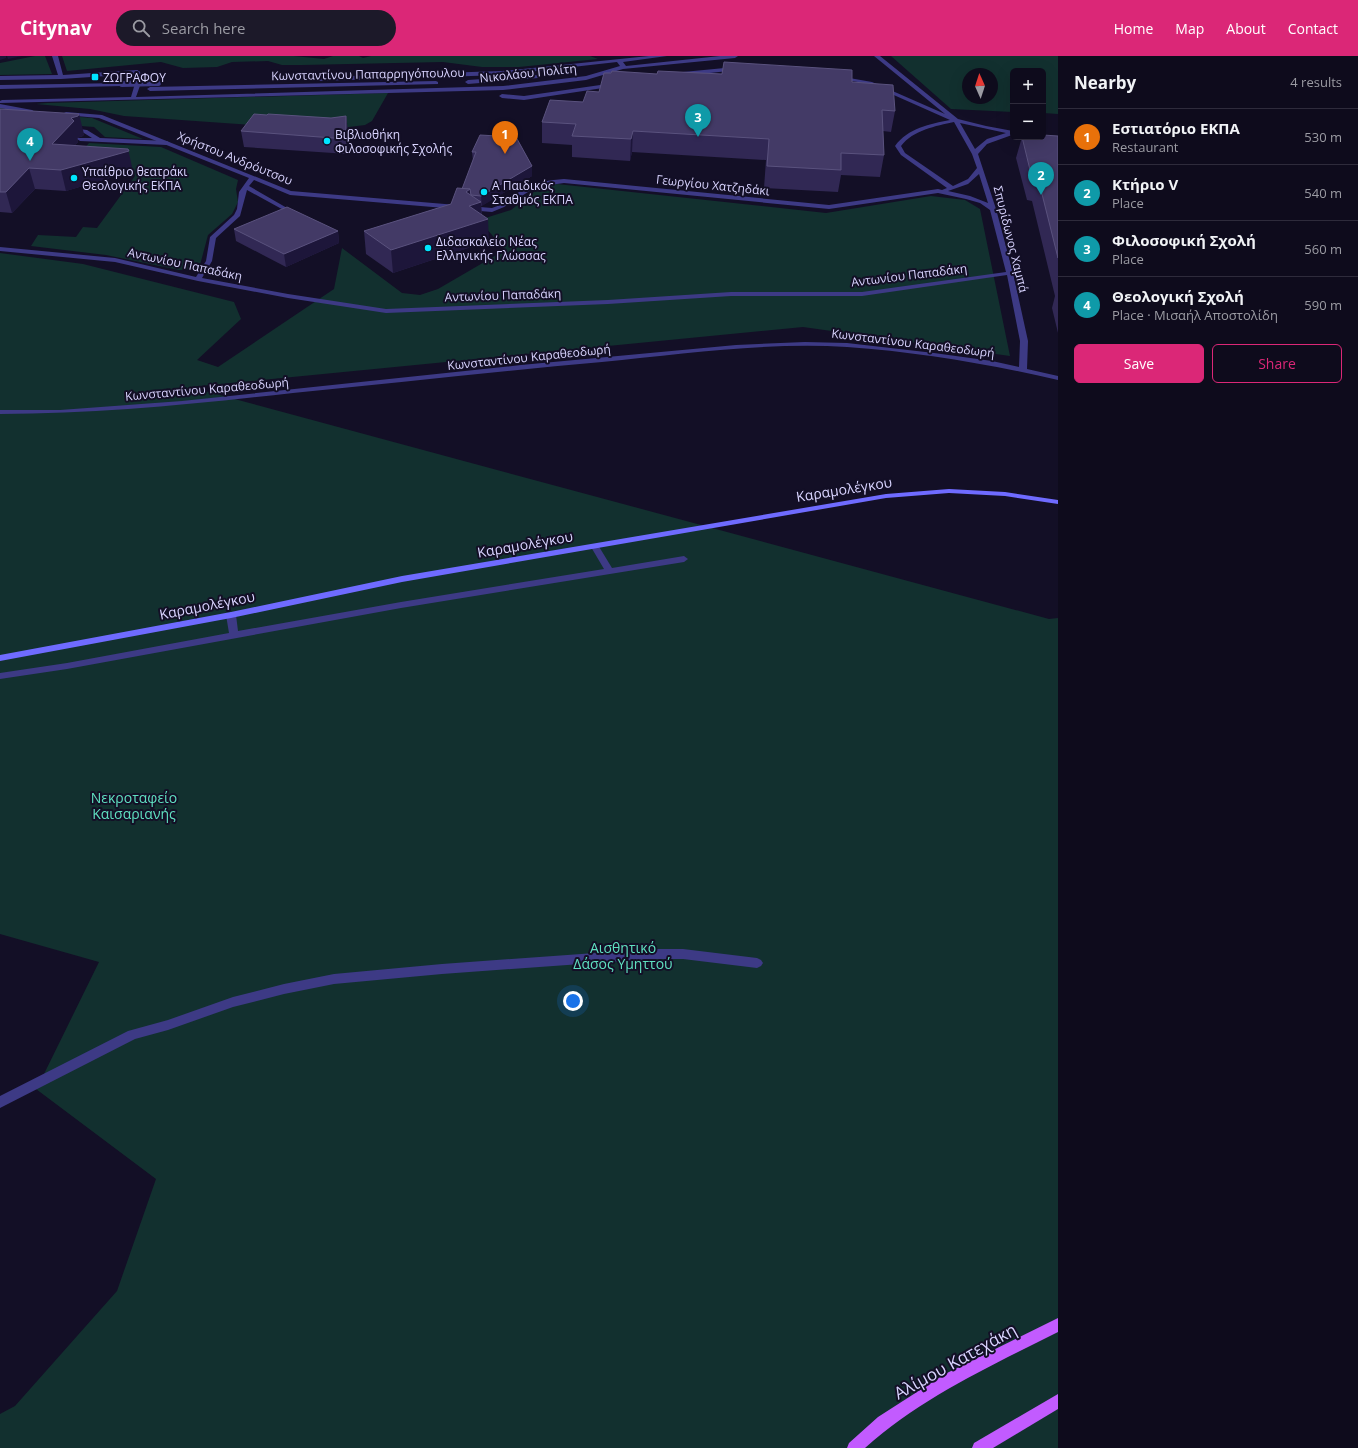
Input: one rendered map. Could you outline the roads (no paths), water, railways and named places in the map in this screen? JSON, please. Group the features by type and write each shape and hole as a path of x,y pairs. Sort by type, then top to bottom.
{"main road":[{"name":"Καραμολέγκου","path":"0,658 231,615 402,579 886,496 949,491 1004,494 1058,502"},
{"name":"Αλίμου Κατεχάκη","path":"854,1448 883,1422 950,1379 1058,1325"},
{"path":"979,1448 1058,1401"}],"street":[{"path":"55,56 61,77"},
{"name":"Κωνσταντίνου Παπαρρηγόπουλου","path":"307,79 502,73 664,56"},
{"path":"578,72 735,56"},
{"path":"877,56 956,120"},
{"path":"619,61 624,67"},
{"name":"Νικολάου Πολίτη","path":"0,102 503,88 586,78 624,67"},
{"path":"676,75 738,69"},
{"path":"0,78 61,77 137,72 139,80 133,98"},
{"name":"Κωνσταντίνου Παπαρρηγόπουλου","path":"447,83 540,77"},
{"path":"831,77 870,83 956,120 1010,133"},
{"name":"Κωνσταντίνου Παπαρρηγόπουλου","path":"0,87 268,80"},
{"name":"Κωνσταντίνου Παπαρρηγόπουλου","path":"0,93 440,83"},
{"path":"502,96 524,98 618,84"},
{"path":"0,106 38,113"},
{"name":"Χρήστου Ανδρόυτσου","path":"61,114 100,116 290,193 492,210"},
{"path":"951,188 903,154 898,146 901,140 916,131 956,120"},
{"name":"Σπυρίδωνος Χαμπά","path":"956,120 975,154 993,209 1010,273 1024,341 1023,370"},
{"path":"62,130 86,131 99,140"},
{"path":"975,154 982,144 1010,134"},
{"path":"80,139 167,143"},
{"name":"Γεωργίου Χατζηδάκι","path":"492,210 502,207 530,188 544,182 564,181 828,207 938,191 964,185 976,177 980,167"},
{"path":"198,279 208,261 213,236 237,216 240,209 242,192 253,177"},
{"path":"246,187 291,212"},
{"name":"Γεωργίου Χατζηδάκι","path":"938,191 982,202 993,209"},
{"name":"Αντωνίου Παπαδάκη","path":"0,249 115,260 198,279 295,298 386,311 608,302 731,294 862,294 1010,273"},
{"name":"Κωνσταντίνου Καραθεοδωρή","path":"0,412 60,412 182,403 736,347 805,344 826,344 891,349 992,363 1058,378"},
{"path":"595,546 609,571"},
{"path":"0,676 75,664 401,605 684,559"},
{"path":"231,615 234,635"},
{"path":"0,1102 132,1035 168,1025 233,1002 334,979 442,969 651,954 683,954 757,963"}],"place":[{"name":"ΖΩΓΡΑΦΟΥ","path":"95,77"},
{"name":"Φιλοσοφική Σχολή","path":"698,137"},
{"name":"Βιβλιοθήκη Φιλοσοφικής Σχολής","path":"327,141"},
{"name":"Εστιατόριο ΕΚΠΑ","path":"505,154"},
{"name":"Θεολογική Σχολή","path":"30,161"},
{"name":"Υπαίθριο θεατράκι Θεολογικής ΕΚΠΑ","path":"74,178"},
{"name":"Α Παιδικός Σταθμός ΕΚΠΑ","path":"484,192"},
{"name":"Κτήριο V","path":"1041,195"},
{"name":"Διδασκαλείο Νέας Ελληνικής Γλώσσας","path":"428,248"}],"park label":[{"name":"Νεκροταφείο Καισαριανής","path":"134,806"},
{"name":"Αισθητικό Δάσος Υμηττού","path":"623,956"}]}
